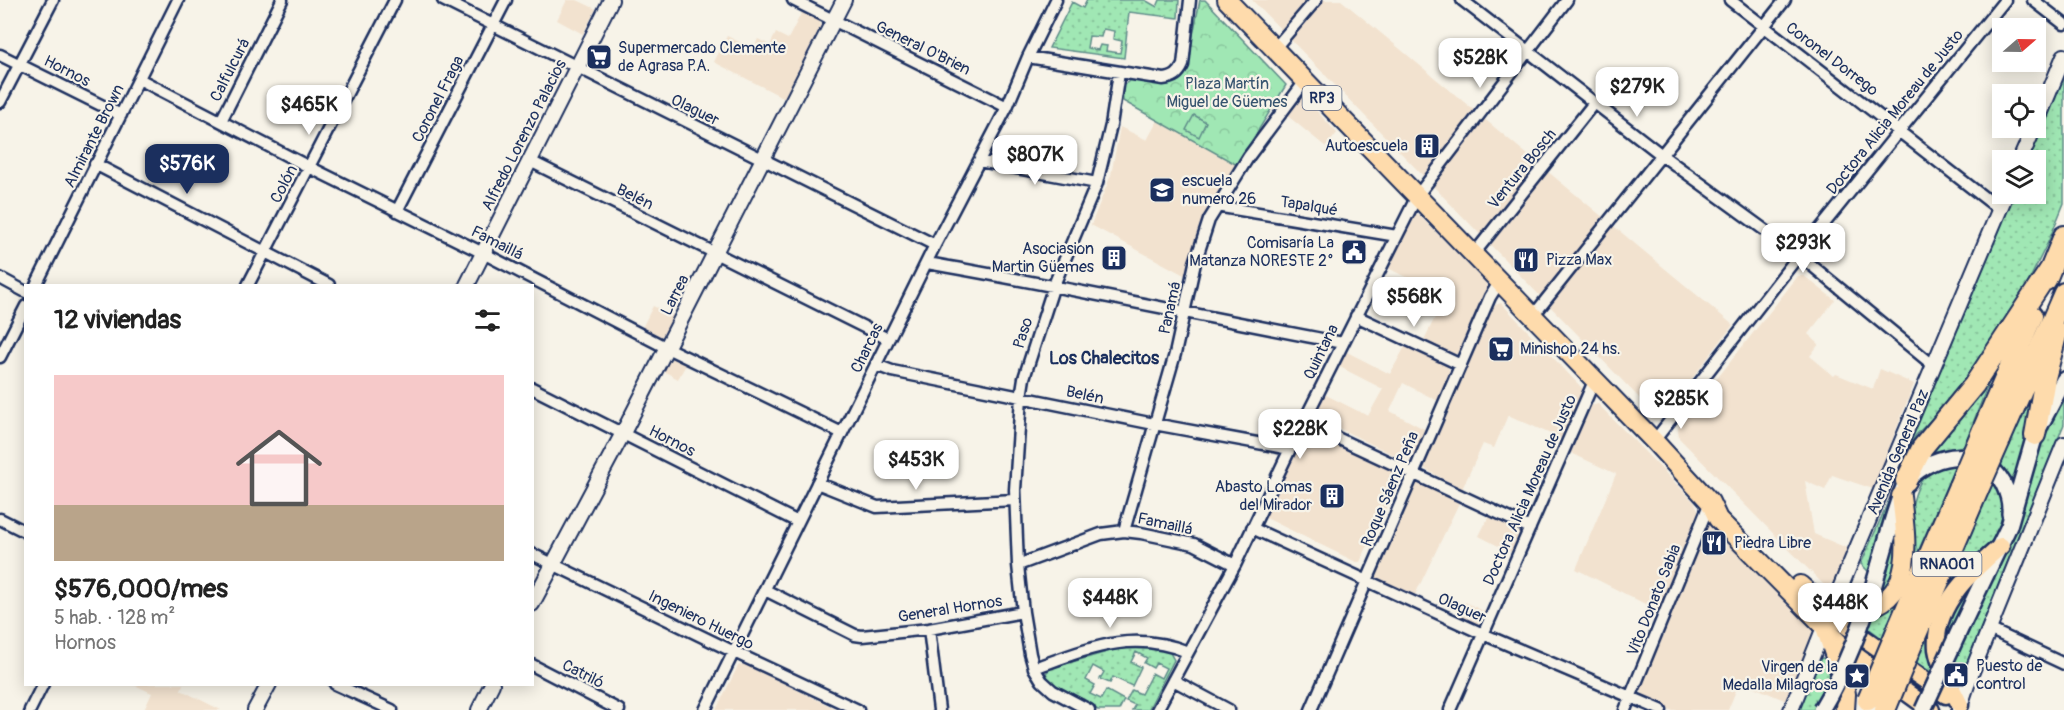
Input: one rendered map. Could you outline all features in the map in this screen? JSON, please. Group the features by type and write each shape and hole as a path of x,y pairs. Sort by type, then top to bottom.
{"highway":[{"name":"RP3","path":"1227,0 1654,441 1710,502 1723,508 1827,620"},
{"name":"RNA001","path":"1872,707 1899,626 2064,236"},
{"path":"1845,710 1846,694 1827,620 1870,607 1886,599 1896,587 1905,563 1903,488 1922,448 1981,376 2051,268"},
{"name":"RNA001","path":"1872,707 1915,637 2064,293"},
{"path":"2035,435 2045,378 2064,302"}],"main road":[{"path":"1923,710 2001,546 2035,435 2064,380"},
{"path":"1821,710 1837,683 1852,650 1866,612 1903,488 1922,468 1949,458 1974,457 1982,460 1995,471 2009,496 2011,505 2009,526"},
{"path":"1962,708 1944,670 1937,648 1941,619 1957,591 1977,567 2001,546"},
{"path":"1827,620 1848,627 1962,708"},
{"path":"1827,620 1844,647 1931,710"}],"street":[{"path":"0,102 53,0"},
{"name":"Almirante Brown","path":"36,284 178,0"},
{"name":"Calfulcurá","path":"221,121 282,0"},
{"name":"Colón","path":"249,284 395,0"},
{"name":"Olaguer","path":"443,0 935,245"},
{"name":"Coronel Fraga","path":"397,211 506,0"},
{"name":"Alfredo Lorenzo Palacios","path":"467,284 611,0"},
{"name":"General O'Brien","path":"793,0 1007,107"},
{"name":"Larrea","path":"534,600 667,348 844,0"},
{"name":"Charcas","path":"705,710 935,245 1007,107 1056,0"},
{"path":"1028,57 1163,79 1175,76 1183,65 1190,0"},
{"path":"1275,48 1316,0"},
{"path":"1462,0 1663,156 1799,255 1934,366"},
{"name":"Quintana","path":"1157,710 1235,565 1303,422 1417,196 1567,0"},
{"name":"Coronel Dorrego","path":"1730,0 1999,209"},
{"path":"1533,316 1663,156 1785,0"},
{"name":"Doctora Alicia Moreau de Justo","path":"1654,441 1799,255 2005,0"},
{"path":"2033,0 2064,24"},
{"name":"Hornos","path":"0,55 121,115"},
{"path":"2046,99 2064,56"},
{"name":"Paso","path":"1023,612 1015,501 1024,378 1054,285 1097,183 1111,125 1119,73"},
{"name":"Famaillá","path":"139,79 309,167 483,252 667,348 842,433"},
{"name":"Panamá","path":"1124,531 1175,354 1195,263 1209,220 1249,156 1306,80"},
{"name":"Ventura Bosch","path":"1473,255 1594,103"},
{"path":"979,160 1097,183"},
{"name":"Belén","path":"530,162 888,339"},
{"path":"95,164 327,284"},
{"name":"Avenida General Paz","path":"1791,710 2001,204"},
{"name":"Tapalqué","path":"1216,206 1397,236"},
{"path":"927,263 1054,285 1185,314 1343,343"},
{"path":"0,278 24,291"},
{"name":"Roque Sáenz Peña","path":"1311,710 1490,297 1500,281"},
{"path":"0,357 24,308"},
{"path":"1356,316 1461,365"},
{"name":"Belén","path":"876,365 892,371 1290,449"},
{"name":"Doctora Alicia Moreau de Justo","path":"1450,710 1596,382"},
{"name":"Hornos","path":"534,389 798,522"},
{"path":"1303,422 1530,528"},
{"path":"1962,708 1989,629 2064,444"},
{"path":"818,483 877,507 1015,501"},
{"name":"Vito Donato Sabia","path":"1625,710 1710,502"},
{"path":"0,519 24,531"},
{"name":"Olaguer","path":"1252,528 1483,634 1661,710"},
{"name":"Famaillá","path":"1018,565 1101,534 1124,531 1141,532 1194,544 1235,565"},
{"name":"Ingeniero Huergo","path":"534,555 858,710"},
{"name":"General Hornos","path":"765,590 855,635 870,637 1023,612 1030,654 1034,668 1042,681 1053,691 1089,710"},
{"path":"929,629 939,710"},
{"path":"1989,629 2064,664"},
{"path":"1034,668 1092,648 1121,641 1169,645 1188,652"},
{"name":"Catriló","path":"534,666 619,710"},
{"path":"1173,680 1229,710"},
{"path":"30,710 42,686"},
{"path":"255,710 268,686"},
{"path":"339,686 392,710"},
{"path":"479,710 491,686"}],"shaded area":[{"path":"567,0 577,0 596,9 583,34 557,20"},
{"path":"1252,0 1341,0 1733,325 1667,411 1653,412"},
{"path":"803,10 819,19 822,29 786,99 714,62 727,36 753,49 758,39 770,45 776,33 788,39"},
{"path":"590,43 610,53 600,75 585,68 582,59"},
{"path":"1299,96 1304,97 1337,133 1326,147 1284,113"},
{"name":"escuela numero 26","path":"1158,120 1237,165 1210,206 1186,276 1091,225 1111,175 1120,127 1147,140"},
{"path":"1415,213 1485,281 1488,289 1460,352 1457,354 1424,340 1445,297 1386,267"},
{"path":"1798,276 1804,276 1835,300 1808,334 1819,344 1810,356 1834,376 1836,374 1873,389 1880,369 1914,384 1873,489 1832,475 1825,490 1805,481 1814,534 1849,549 1835,582 1825,586 1679,438 1678,428"},
{"path":"1501,303 1582,388 1584,395 1564,440 1508,415 1494,448 1483,444 1462,489 1427,470 1423,467 1424,462 1492,306"},
{"path":"653,306 675,316 666,334 656,338 641,330"},
{"path":"1407,343 1445,361 1450,371 1438,401 1403,383 1390,411 1426,430 1414,456 1402,459 1320,419 1314,410 1322,393 1368,416 1383,389 1336,365 1343,350 1390,374"},
{"path":"669,354 687,363 678,379 660,369"},
{"path":"1598,404 1695,503 1700,514 1661,612 1576,569 1616,474 1569,452 1588,409"},
{"name":"Abasto Lomas del Mirador","path":"1306,428 1400,473 1401,477 1360,562 1264,517 1263,513"},
{"path":"1416,480 1460,501 1413,599 1379,583 1374,578"},
{"path":"1489,516 1519,532 1521,536 1514,554 1479,536"},
{"path":"1710,522 1813,627 1814,633 1789,702 1740,681 1728,710 1671,710 1645,699 1642,695 1641,688 1705,526"},
{"path":"1465,602 1487,613 1480,625 1457,619"},
{"path":"744,664 838,710 716,710 738,666"},
{"path":"136,686 182,686 181,690 221,710 144,710 152,693"}],"green space":[{"path":"1087,0 1145,0 1157,7 1160,0 1179,0 1178,18 1129,12 1124,58 1049,48 1072,2 1083,8","holes":["1103,29 1114,31 1113,39 1122,41 1120,53 1106,51 1107,46 1100,45 1098,50 1087,48 1089,36 1101,37"]},
{"name":"Plaza Martín Miguel de Güemes","path":"1200,0 1205,0 1286,85 1237,165 1123,101 1122,86 1134,78 1156,83 1171,83 1182,77 1186,70"},
{"path":"2064,66 2064,203 2049,240 2017,305 1961,389 1916,435 1899,464 2008,204 2046,204 2046,150 2029,150 2034,138 2046,138 2046,109"},
{"path":"1194,115 1206,122 1199,137 1186,130"},
{"path":"2038,374 2031,428 2013,485 2000,463"},
{"path":"1988,375 1991,377 1964,446 1936,451 1928,455"},
{"path":"2064,389 2064,424 1963,672 1953,670 1950,662 2002,561 2019,520 2039,445"},
{"path":"1956,462 1908,575 1910,517 1917,488 1933,468"},
{"path":"1993,476 2003,500 1999,529 1983,554 1960,578 1935,664 1930,673 1915,663"},
{"path":"1888,502 1890,503 1871,574 1861,564"},
{"path":"1901,521 1897,575 1877,599 1886,564"},
{"path":"1984,570 1943,647 1946,624 1955,604"},
{"path":"1904,585 1883,639 1867,627 1873,612"},
{"path":"1142,646 1169,651 1174,660 1148,710 1132,710 1135,705 1126,701 1132,690 1141,694 1152,673 1161,678 1166,668 1156,663 1153,668 1144,663 1147,658 1136,652 1131,662 1141,667 1132,686 1113,677 1110,683 1100,679 1104,672 1093,666 1086,680 1095,685 1090,694 1101,699 1106,690 1124,700 1119,710 1098,710 1050,685 1046,673 1051,668 1114,650"},
{"path":"1823,658 1830,664 1832,673 1813,710 1797,710 1817,659"}],"place":[{"name":"Supermercado Clemente de Agrasa P.A.","path":"599,57"},
{"name":"Autoescuela","path":"1427,146"},
{"name":"escuela numero 26","path":"1162,190"},
{"name":"Comisaría La Matanza NORESTE 2°","path":"1354,252"},
{"name":"Asociasion Martin Güemes","path":"1114,258"},
{"name":"Pizza Max","path":"1526,260"},
{"name":"Minishop 24 hs.","path":"1501,349"},
{"name":"Abasto Lomas del Mirador","path":"1332,496"},
{"name":"Piedra Libre","path":"1714,543"},
{"name":"Puesto de control","path":"1956,675"},
{"name":"Virgen de la Medalla Milagrosa","path":"1857,676"}],"district":[{"name":"Los Chalecitos","path":"1104,358"}]}
